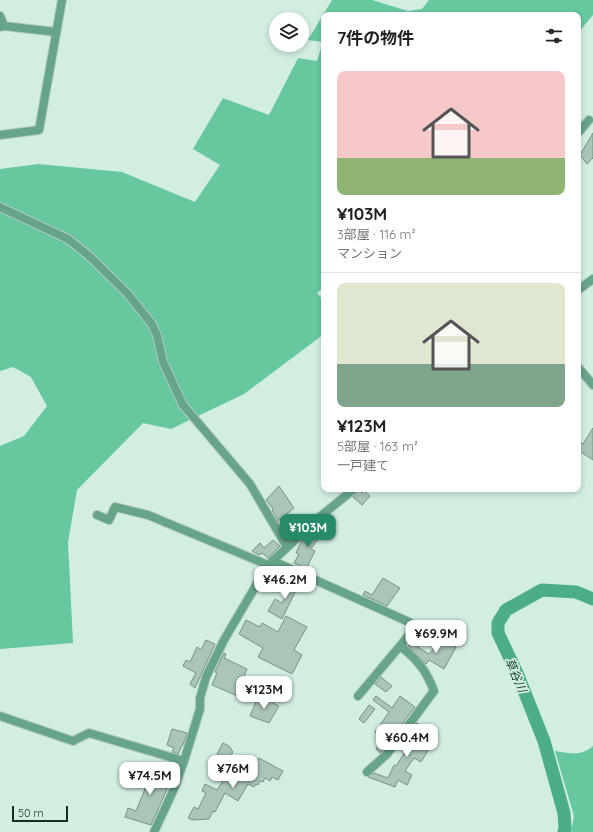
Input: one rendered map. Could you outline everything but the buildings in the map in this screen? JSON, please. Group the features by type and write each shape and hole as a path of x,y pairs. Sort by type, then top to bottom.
{"street":[{"path":"0,135 39,130 62,0"},
{"path":"0,16 2,26 56,32"},
{"path":"581,129 589,120"},
{"path":"0,207 68,238 88,255 127,293 151,323 157,335 163,362 183,405 250,484 287,548"},
{"path":"581,288 593,279"},
{"path":"581,371 593,385"},
{"path":"154,832 174,790 200,709 200,698 206,677 224,640 271,563 322,515 350,492"},
{"path":"97,515 109,520 114,507 148,515 271,563 408,622 413,626 408,636 358,696"},
{"path":"367,772 387,754 434,691 416,658 400,646"},
{"path":"0,716 72,741 89,733 184,761"}],"green space":[{"path":"332,0 372,0 408,11 422,9 429,0 593,0 593,15 581,29 581,12 325,12"},
{"path":"321,18 321,42 309,40 309,38"},
{"path":"321,48 321,290 317,293 321,298 321,336 244,394 171,429 143,423 77,490 68,542 73,643 0,649 0,446 24,436 47,406 31,377 13,367 0,371 0,169 39,164 122,172 195,202 220,165 193,149 223,98 269,115 298,58 317,61"},
{"path":"593,746 593,832 571,832 574,816 555,751 579,753 584,752"}],"waterway":[{"name":"草谷川","path":"564,832 564,813 544,741 517,673 498,633 498,623 506,610 542,590 576,592 593,599"}]}
